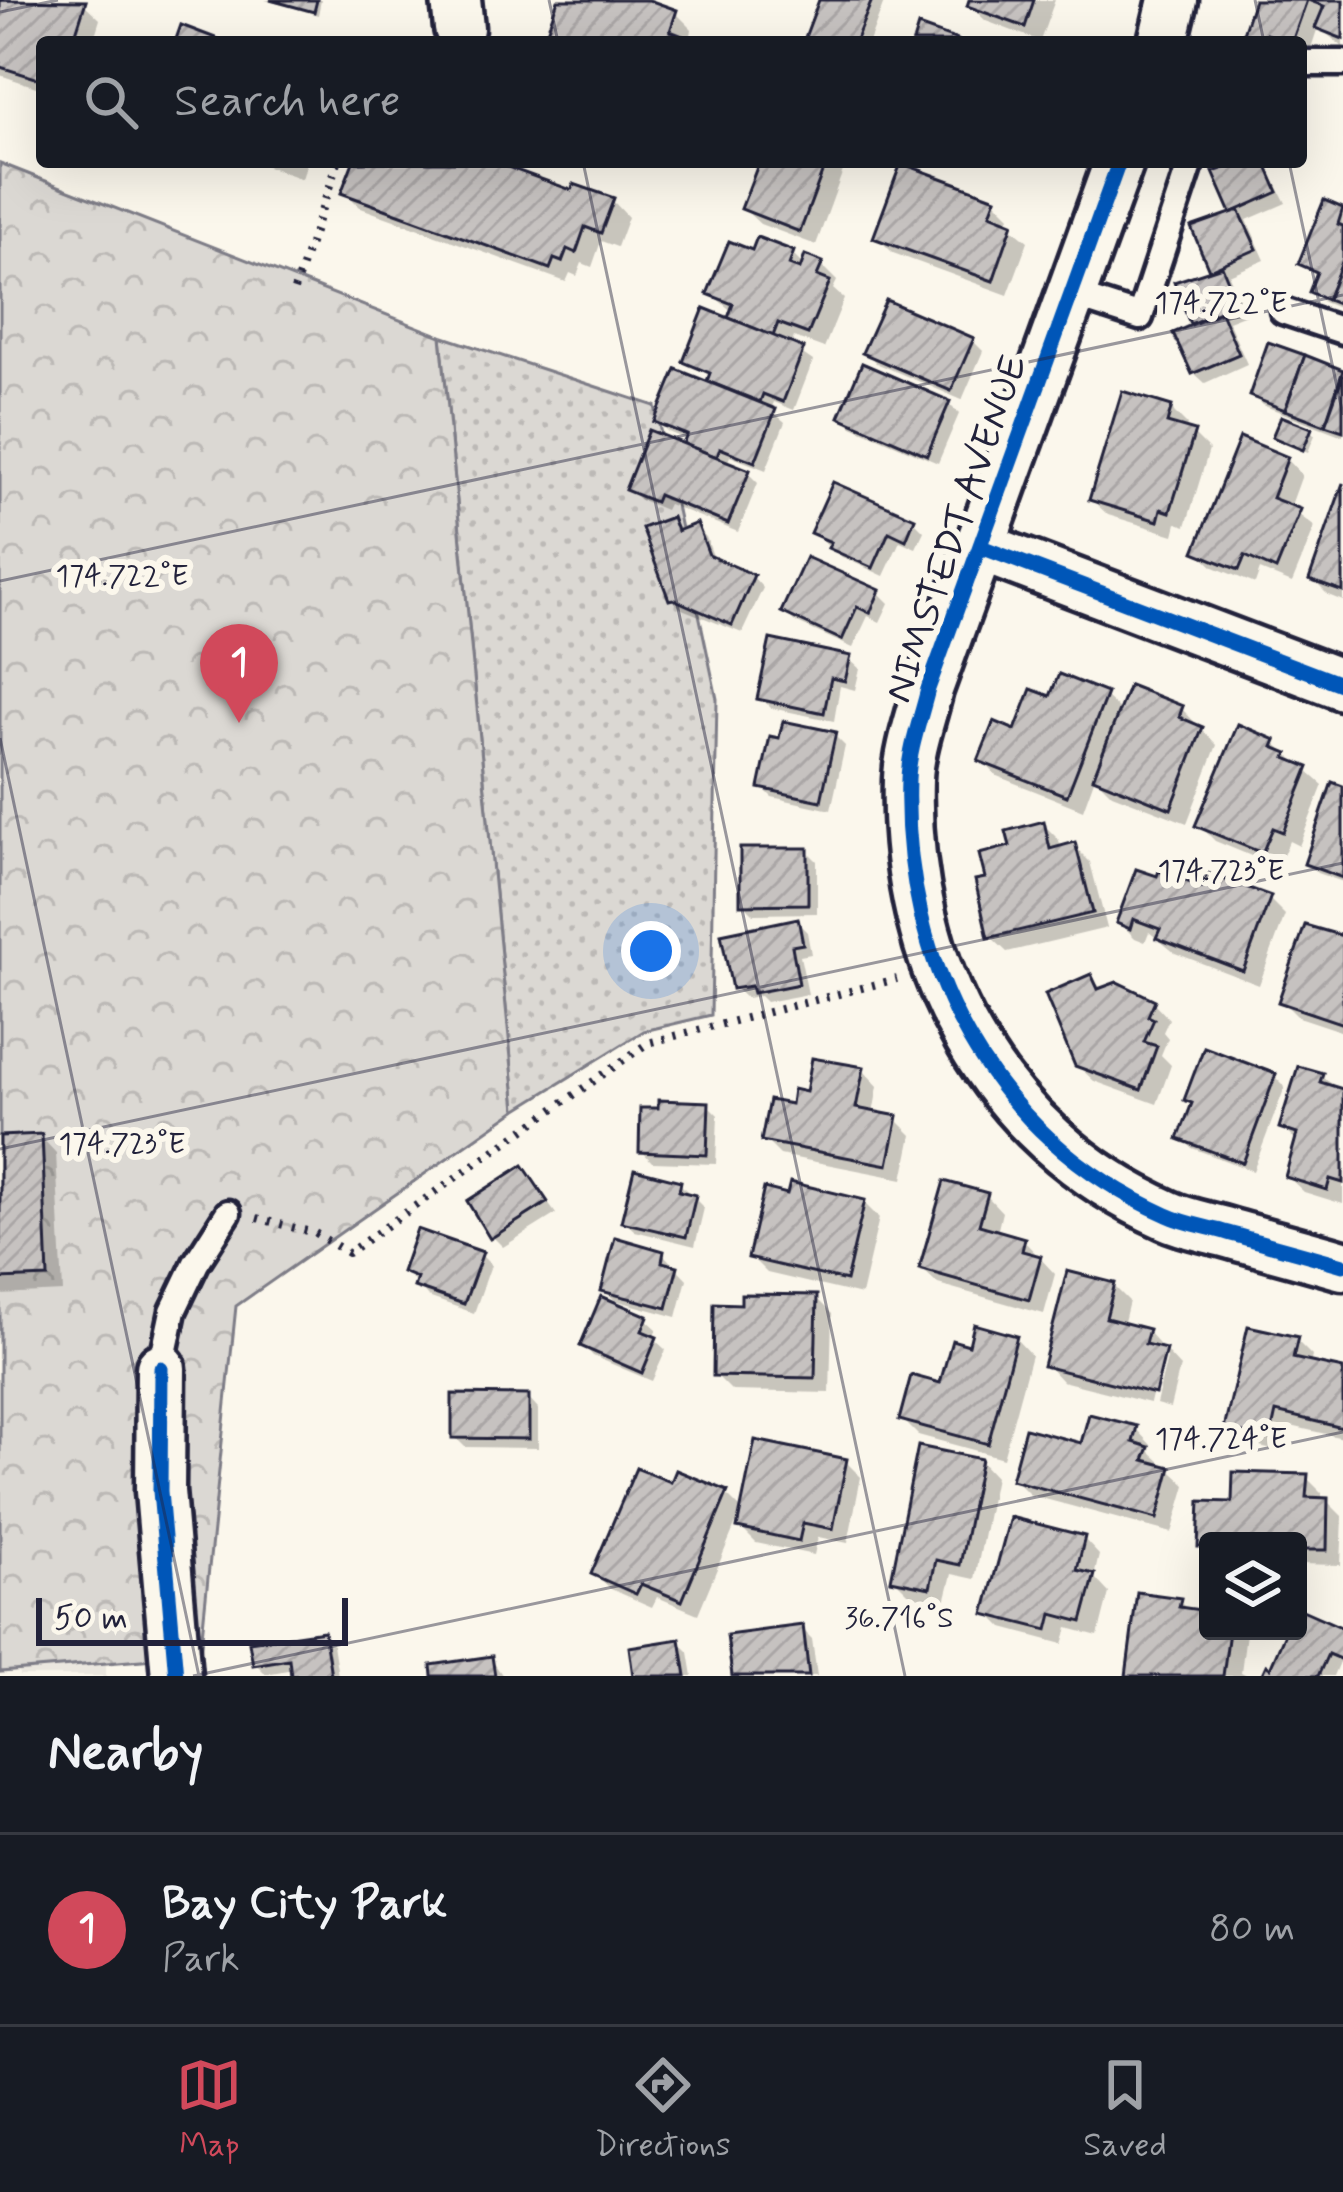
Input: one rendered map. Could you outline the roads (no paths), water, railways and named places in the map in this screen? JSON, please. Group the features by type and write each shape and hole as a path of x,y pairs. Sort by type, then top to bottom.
{"street":[{"name":"NIMSTEDT AVENUE","path":"1117,168 928,689 908,774 910,848 922,920 946,998 970,1044 1005,1093 1086,1171 1169,1216 1343,1265"},
{"path":"981,547 1343,685"},
{"path":"161,1368 160,1491 176,1676"}],"lane":[{"path":"1307,63 1343,64"},
{"path":"1072,295 1140,317 1189,168"},
{"path":"1283,310 1343,332"},
{"path":"161,1368 173,1311 228,1213"}],"place":[{"name":"Bay City Park","path":"239,723"}]}
